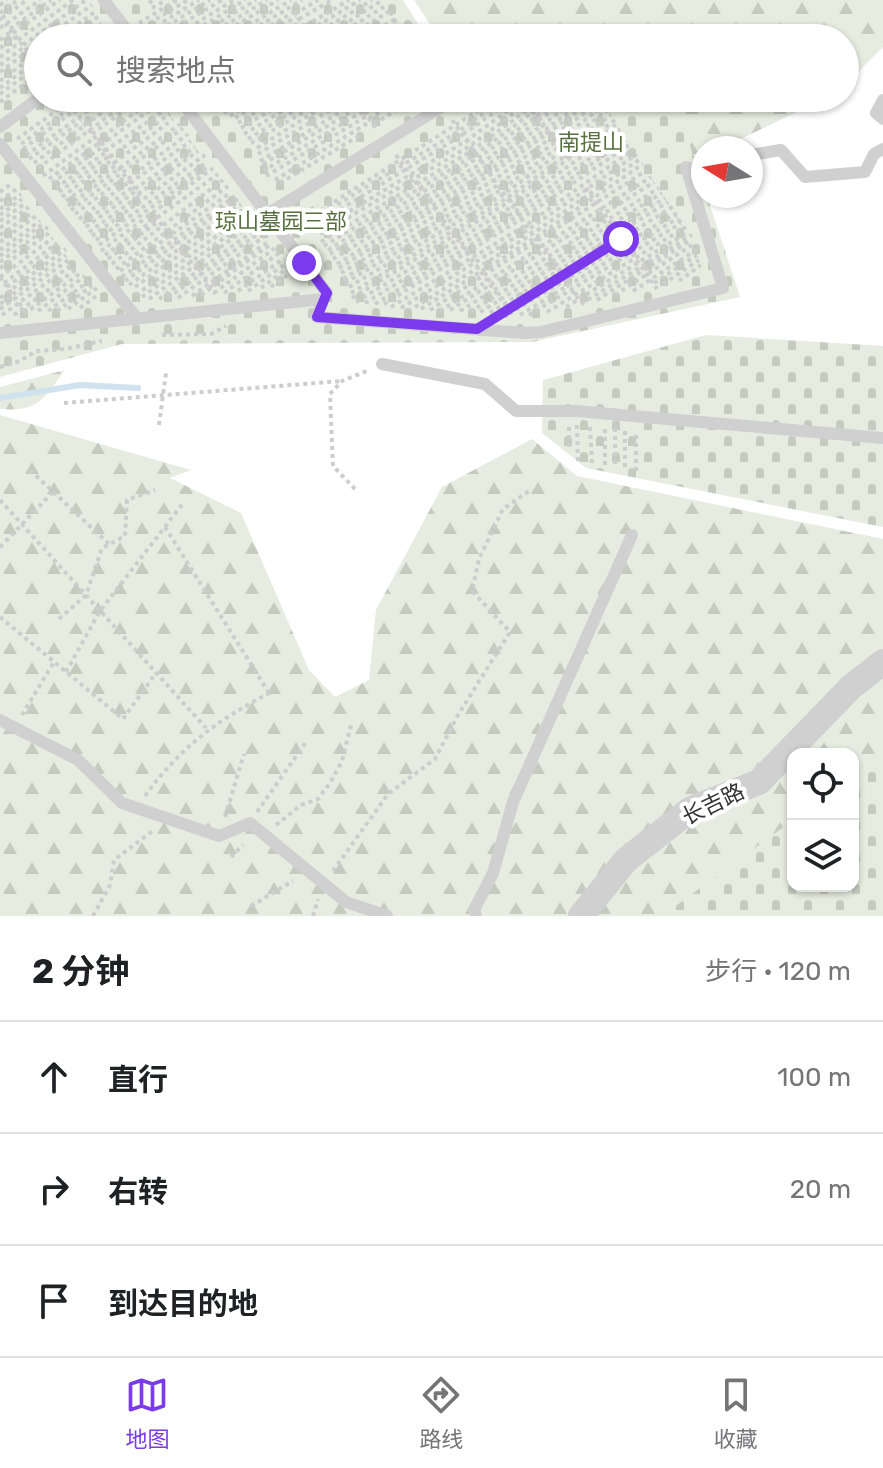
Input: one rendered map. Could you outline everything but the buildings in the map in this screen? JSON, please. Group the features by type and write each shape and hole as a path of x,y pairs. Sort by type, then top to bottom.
{"street":[{"name":"长吉路","path":"581,916 626,860 691,809 759,782 851,687 883,662"}],"lane":[{"path":"107,5 120,24"},
{"path":"883,100 876,113 883,119"},
{"path":"0,127 24,109"},
{"path":"434,112 385,141 240,179 327,293 317,317 531,332 551,329 586,307 621,312 723,288 698,208"},
{"path":"763,153 781,150 805,177 865,172 874,154 883,149"},
{"path":"17,165 87,254 131,303"},
{"path":"691,168 686,167 691,184"},
{"path":"1,328 46,328 131,303 193,313 323,299"},
{"path":"382,364 485,384 516,411 620,415 883,438"},
{"path":"476,916 474,910 493,873 513,802 632,535"},
{"path":"0,720 78,760 122,803 219,836 254,826 346,902 387,916"}],"path":[{"path":"0,5 7,0"},
{"path":"0,17 18,0"},
{"path":"0,17 27,0"},
{"path":"31,24 40,0"},
{"path":"36,24 51,0"},
{"path":"41,24 60,0"},
{"path":"47,24 73,0"},
{"path":"53,24 86,0"},
{"path":"151,4 166,0"},
{"path":"143,24 177,0"},
{"path":"156,19 188,0"},
{"path":"199,0 165,24 210,0"},
{"path":"187,24 222,0"},
{"path":"190,24 234,0"},
{"path":"206,24 245,0"},
{"path":"216,24 256,0"},
{"path":"227,24 267,0"},
{"path":"238,24 278,0"},
{"path":"299,19 302,0"},
{"path":"299,19 318,0"},
{"path":"299,19 332,0"},
{"path":"299,19 349,0"},
{"path":"299,19 360,0"},
{"path":"299,19 372,0"},
{"path":"384,2 396,24"},
{"path":"346,24 384,2"},
{"path":"353,24 384,2"},
{"path":"71,24 107,5"},
{"path":"79,24 107,5"},
{"path":"85,24 107,5"},
{"path":"92,24 107,5"},
{"path":"368,24 390,11"},
{"path":"0,17 23,46"},
{"path":"0,31 23,46"},
{"path":"0,40 23,46"},
{"path":"0,48 23,46"},
{"path":"0,57 23,46"},
{"path":"0,65 23,46"},
{"path":"0,72 23,46"},
{"path":"0,81 23,46"},
{"path":"0,88 23,46"},
{"path":"0,94 23,46"},
{"path":"0,102 24,84"},
{"path":"0,209 17,165 62,112"},
{"path":"17,165 62,112"},
{"path":"75,112 222,303 240,179"},
{"path":"90,131 99,112"},
{"path":"90,131 108,112"},
{"path":"17,165 90,131 115,112"},
{"path":"17,165 90,131 120,112"},
{"path":"17,165 127,112"},
{"path":"241,129 251,112"},
{"path":"241,129 256,112"},
{"path":"241,129 262,112"},
{"path":"241,129 268,112"},
{"path":"241,129 276,112"},
{"path":"241,129 282,112"},
{"path":"241,129 289,112"},
{"path":"316,112 257,151 364,112"},
{"path":"364,112 517,323 571,290 671,208"},
{"path":"262,162 364,112"},
{"path":"264,173 364,112"},
{"path":"277,182 364,112"},
{"path":"446,112 588,313 691,238"},
{"path":"459,131 481,112"},
{"path":"313,226 485,112"},
{"path":"313,226 491,112"},
{"path":"540,112 556,146 661,294 691,238"},
{"path":"547,112 556,146"},
{"path":"553,112 556,146"},
{"path":"532,234 556,146 560,112"},
{"path":"532,234 565,112"},
{"path":"532,234 556,146 572,112"},
{"path":"422,325 473,261 508,200 556,146 579,112"},
{"path":"422,325 473,261 508,200 556,146 610,113"},
{"path":"422,325 473,261 508,200 556,146 610,113"},
{"path":"422,325 473,261 508,200 556,146 610,113"},
{"path":"422,325 473,261 508,200 556,146 610,113"},
{"path":"332,257 422,192 479,158 556,146 610,113"},
{"path":"610,113 723,288"},
{"path":"90,131 240,179"},
{"path":"404,167 556,146 635,151"},
{"path":"313,226 413,179 479,158 556,146 635,151"},
{"path":"332,257 422,192 479,158 556,146 635,151"},
{"path":"332,257 422,192 479,158 556,146 647,170"},
{"path":"105,151 240,179"},
{"path":"110,157 240,179"},
{"path":"422,325 473,261 479,158"},
{"path":"114,163 240,179"},
{"path":"120,171 240,179"},
{"path":"129,181 240,179"},
{"path":"136,191 240,179"},
{"path":"13,323 87,254 150,209 240,179"},
{"path":"0,290 87,254 150,209 240,179"},
{"path":"0,303 8,289 87,254 150,209 240,179"},
{"path":"162,225 240,179"},
{"path":"131,303 240,179"},
{"path":"131,303 240,179"},
{"path":"131,303 240,179"},
{"path":"131,303 240,179"},
{"path":"193,313 240,179"},
{"path":"193,313 240,179"},
{"path":"206,282 240,179"},
{"path":"206,282 240,179"},
{"path":"154,335 211,334 225,329 235,308 240,179"},
{"path":"235,308 240,179"},
{"path":"235,308 240,179"},
{"path":"351,292 473,261 555,266 609,222 653,179"},
{"path":"473,261 555,266 609,222 663,195"},
{"path":"473,261 555,266 609,222 663,195"},
{"path":"551,329 646,273 704,227"},
{"path":"531,332 586,307 646,273 704,227"},
{"path":"351,292 473,261 532,234"},
{"path":"351,292 473,261 532,234"},
{"path":"351,292 473,261 532,234"},
{"path":"332,257 555,266 626,246 691,238"},
{"path":"332,257 555,266 626,246 691,238"},
{"path":"531,332 586,307 646,273 691,238"},
{"path":"422,325 473,261"},
{"path":"422,325 473,261"},
{"path":"422,325 473,261"},
{"path":"422,325 473,261"},
{"path":"422,325 473,261"},
{"path":"422,325 473,261"},
{"path":"621,312 646,273"},
{"path":"46,328 206,282"},
{"path":"46,328 206,282"},
{"path":"46,328 206,282"},
{"path":"131,303 206,282"},
{"path":"131,303 206,282"},
{"path":"0,303 8,289"},
{"path":"8,289 24,311 46,328"},
{"path":"0,317 8,289"},
{"path":"1,328 24,311"},
{"path":"0,367 20,361 36,351 66,349 113,338"},
{"path":"64,403 342,381 382,364"},
{"path":"159,425 166,373"},
{"path":"342,381 330,394 333,466 355,489"},
{"path":"569,449 578,412"},
{"path":"578,412 578,462"},
{"path":"578,412 592,464"},
{"path":"615,466 620,415"},
{"path":"605,467 620,415"},
{"path":"620,415 625,469"},
{"path":"620,415 636,471"},
{"path":"30,470 109,544"},
{"path":"313,916 324,884 388,794 435,759 458,715 510,632 472,591 479,559 503,509 532,489"},
{"path":"59,619 86,595 102,548 125,536 127,500 155,490"},
{"path":"0,547 53,492"},
{"path":"0,500 206,728"},
{"path":"66,672 100,611 184,502"},
{"path":"136,808 168,763 206,728 271,692 165,527"},
{"path":"0,617 123,719 156,673"},
{"path":"15,728 54,662"},
{"path":"254,826 280,825 301,805 318,799 342,761 352,721"},
{"path":"231,857 306,742"},
{"path":"219,836 244,754"},
{"path":"93,916 110,885 114,860 169,819"},
{"path":"251,906 309,871"}],"green space":[{"name":"琼山墓园三部","path":"0,0 403,0 418,24 24,24 24,112 679,112 691,149 691,208 711,208 740,297 532,342 122,344 0,377"},
{"path":"414,0 883,0 883,47 859,71 859,24 430,24"},
{"name":"南提山","path":"503,112 797,112 747,136 691,136 691,163 636,189"},
{"path":"706,335 883,346 883,527 586,468 542,433 543,380"},
{"path":"65,370 39,402 24,408 0,409 0,387"},
{"path":"0,415 191,470 170,478 241,513 309,670 335,697 369,680 376,610 442,487 532,439 577,476 883,539 883,916 0,916"},
{"path":"883,755 883,916 662,916 787,824 787,892 859,892 859,773"}],"waterway":[{"path":"0,398 80,385 138,388"}],"route":[{"path":"304,263 327,293 317,317 477,329 621,239"}]}
